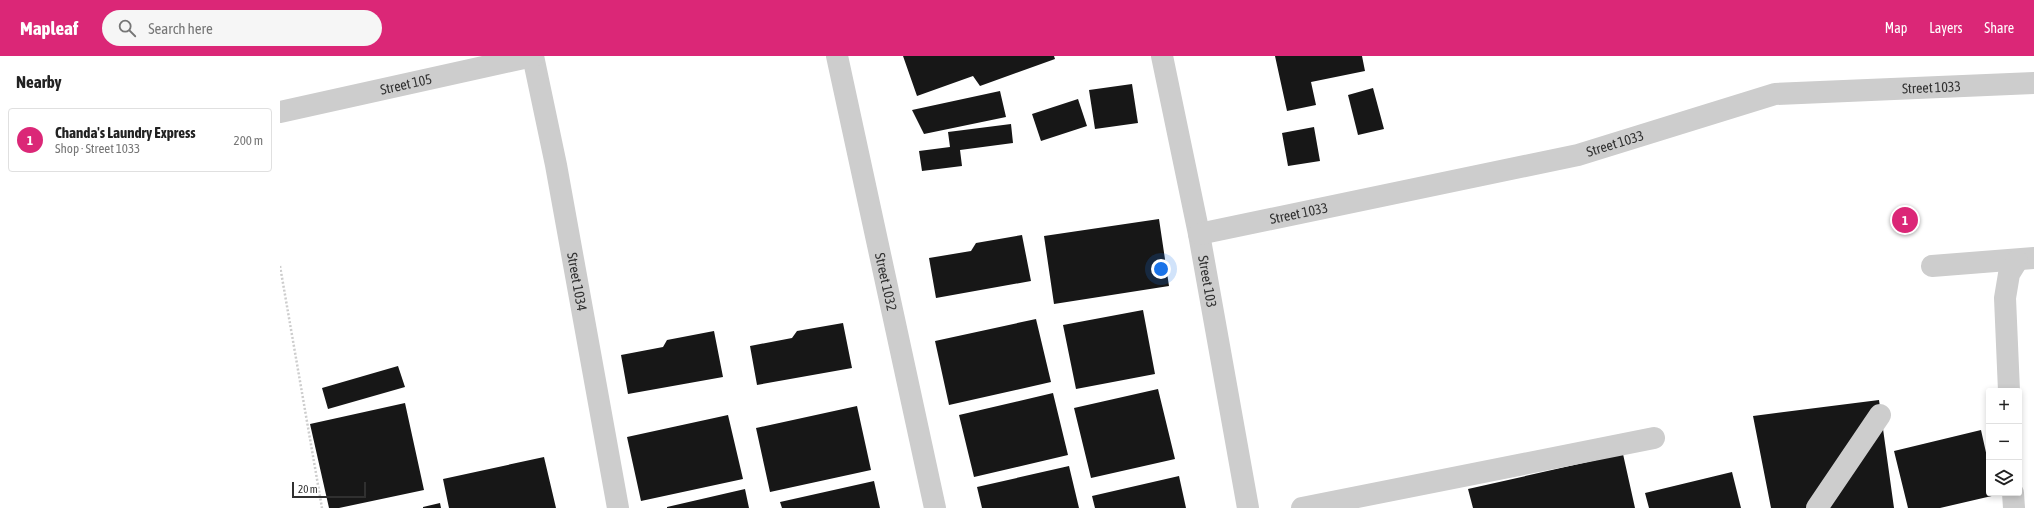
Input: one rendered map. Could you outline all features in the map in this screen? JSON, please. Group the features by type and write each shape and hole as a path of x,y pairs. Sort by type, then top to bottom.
{"street":[{"name":"Street 105","path":"280,112 532,56"},
{"name":"Street 1034","path":"532,56 556,164 618,508"},
{"name":"Street 1032","path":"837,56 935,508"},
{"name":"Street 103","path":"1162,56 1199,234 1248,508"},
{"name":"Street 1033","path":"1199,234 1578,155 1775,94 2034,83"},
{"path":"1932,266 2025,259"},
{"path":"2009,388 2005,298 2009,274 2025,259"},
{"path":"1817,508 1880,415"},
{"path":"1302,508 1654,438"},
{"path":"2013,496 2014,508"}],"path":[{"path":"280,266 322,508"}],"building":[{"path":"903,56 1054,56 1055,59 980,86 973,76 917,96"},
{"path":"1275,56 1362,56 1365,71 1311,82 1316,105 1287,111"},
{"path":"1132,84 1138,123 1095,129 1089,90"},
{"path":"1373,88 1384,129 1358,135 1348,95"},
{"path":"1000,91 1006,117 924,134 912,110"},
{"path":"1078,99 1087,126 1041,141 1032,114"},
{"path":"1011,124 1013,143 960,150 962,166 922,171 919,151 950,147 948,132"},
{"path":"1314,127 1320,161 1288,166 1282,133"},
{"path":"1159,219 1169,286 1054,304 1044,236"},
{"path":"1022,235 1031,281 936,298 929,258 971,251 976,243"},
{"path":"1143,310 1155,374 1076,389 1063,325"},
{"path":"1036,319 1051,382 949,405 935,341"},
{"path":"843,323 852,368 757,385 750,346 792,338 797,331"},
{"path":"714,331 723,377 628,394 621,355 663,347 667,340"},
{"path":"398,366 405,387 328,409 322,388"},
{"path":"1158,389 1175,459 1091,478 1074,408"},
{"path":"1053,393 1068,455 974,477 959,415"},
{"path":"1879,400 1894,508 1771,508 1753,416"},
{"path":"405,403 424,490 339,508 329,508 310,424"},
{"path":"857,406 871,470 770,492 756,428"},
{"path":"728,415 743,479 641,501 627,437"},
{"path":"1981,430 1986,452 1986,496 1992,496 1940,508 1908,508 1894,451"},
{"path":"1623,454 1635,508 1473,508 1468,489"},
{"path":"544,457 556,508 449,508 443,479"},
{"path":"1069,466 1079,508 982,508 977,487"},
{"path":"1732,472 1741,508 1649,508 1645,493"},
{"path":"1179,476 1186,508 1095,508 1092,496"},
{"path":"874,481 880,508 782,508 780,502"},
{"path":"745,489 749,508 667,508 667,507"},
{"path":"440,503 441,508 423,508 423,507"}],"place":[{"name":"Chanda's Laundry Express","path":"1905,220"}]}
